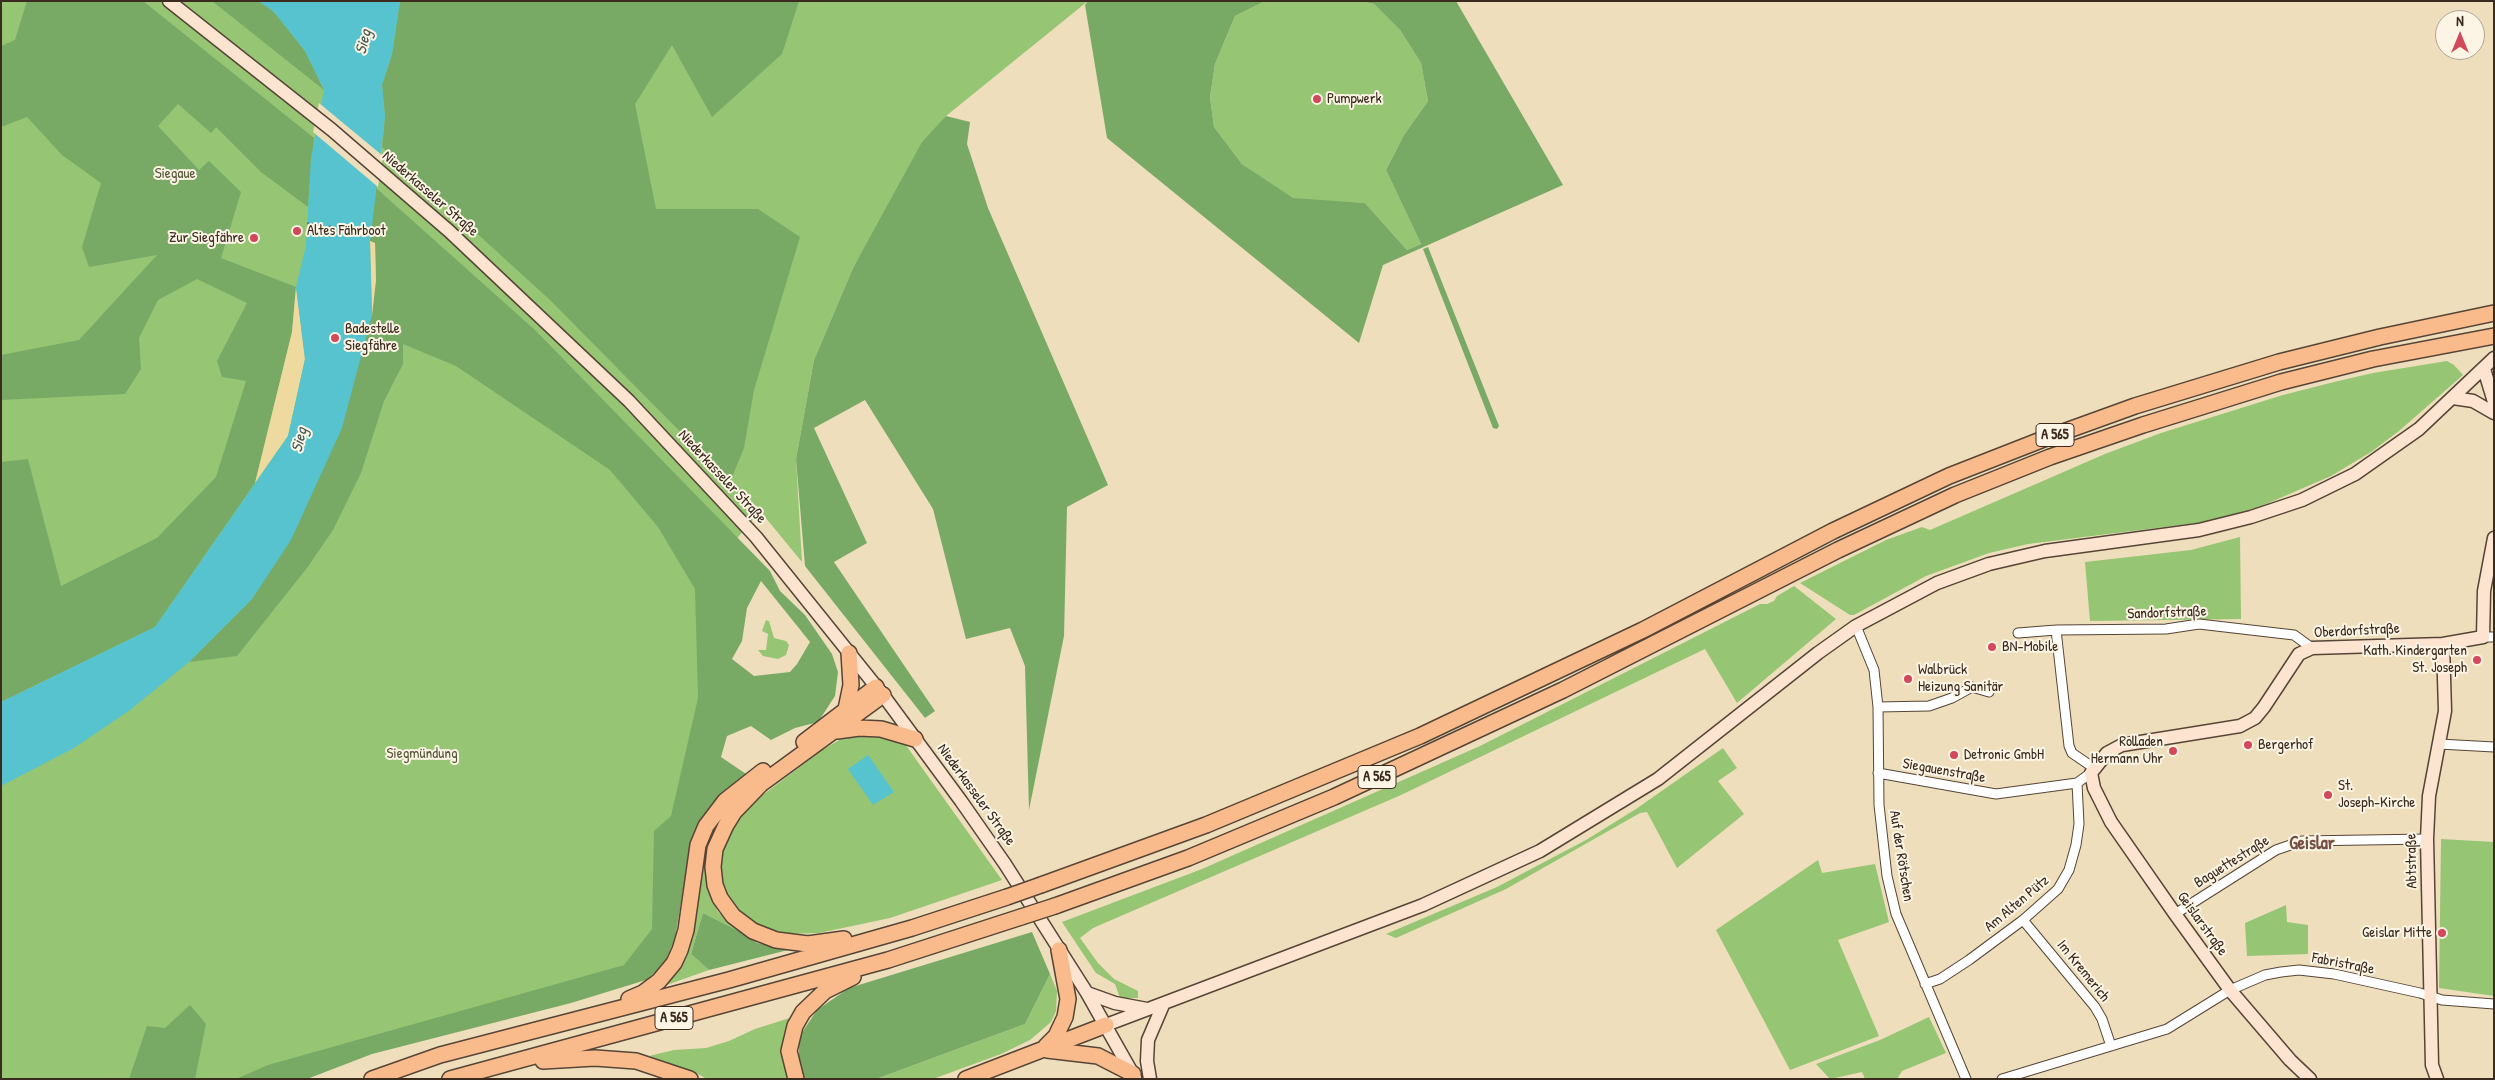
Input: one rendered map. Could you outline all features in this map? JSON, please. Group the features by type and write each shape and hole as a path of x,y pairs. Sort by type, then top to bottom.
{"highway":[{"name":"A 565","path":"372,1079 440,1055 729,980 912,928 1041,885 1206,824 1420,736 1643,630 1833,531 1950,476 2041,440 2135,406 2279,362 2380,337 2494,313"},
{"name":"A 565","path":"455,1077 888,960 1055,906 1188,858 1334,797 1563,690 1838,550 1955,495 2050,457 2143,425 2281,382 2373,359 2494,336"},
{"path":"846,709 851,685 849,653"},
{"path":"579,1019 643,993 658,981 674,963 684,940 698,845 706,826 725,801 846,709 880,691"},
{"path":"880,691 836,731 761,784 734,812 715,848 714,885 732,916 753,931 776,940 808,944 912,928"},
{"path":"836,731 859,728 881,729 915,739"},
{"path":"1043,1049 1056,1036 1065,1017 1068,999 1060,950"},
{"path":"796,1079 789,1051 795,1026 803,1012 824,991 888,960"},
{"path":"966,1079 1106,1025"},
{"path":"1043,1049 1098,1056 1134,1076"},
{"path":"455,1077 541,1061 595,1058 636,1061 690,1079"}],"main road":[{"name":"Niederkasseler Straße","path":"168,1 332,130 450,231 629,402 756,537 880,691 1005,864 1087,993 1134,1076"},
{"path":"1106,1025 1423,905 1540,850 1658,779 1818,653 1856,626 1937,583 1989,564 2045,551 2199,530 2251,517 2302,500 2355,474 2419,430 2494,358"},
{"path":"2484,369 2494,402"},
{"path":"2453,398 2473,401 2494,413"},
{"path":"2488,637 2484,591 2494,538"},
{"name":"Oberdorfstraße","path":"2092,770 2107,753 2122,744 2240,726 2255,718 2299,654 2312,648 2443,644 2488,637"},
{"name":"Abtstraße","path":"2437,1079 2432,1065 2427,839 2429,796 2440,744 2445,687 2443,644"},
{"name":"Geislarstraße","path":"2092,770 2094,788 2111,822 2175,914 2230,990 2290,1060 2310,1079"},
{"path":"1087,993 1115,1003 1149,1009"},
{"path":"1150,1079 1147,1061 1148,1040 1163,1005"}],"street":[{"name":"Sandorfstraße","path":"2018,633 2056,630 2166,629 2199,624 2294,635 2312,648"},
{"name":"Auf der Rötschen","path":"1856,626 1874,670 1878,707 1878,773 1882,843 1896,914 1966,1079"},
{"path":"2056,630 2069,746 2072,753 2092,770 2077,783"},
{"path":"1878,707 1929,706 1952,698 1972,687 1989,692"},
{"path":"2440,744 2494,747"},
{"name":"Siegauenstraße","path":"1878,773 1996,794 2077,783"},
{"name":"Am Alten Pütz","path":"1925,984 1940,979 1969,960 2023,920 2058,889 2074,857 2079,824 2077,783"},
{"name":"Baguettestraße","path":"2175,914 2276,850 2302,841 2427,839"},
{"name":"Im Kremerich","path":"2023,920 2095,1007 2102,1019 2111,1046"},
{"name":"Fabristraße","path":"2002,1079 2166,1029 2230,990 2265,975 2300,970 2334,974 2442,1000 2494,1004"}],"green space":[{"name":"Siegmündung","path":"1,1 1088,1 946,116 899,187 853,268 814,360 796,459 802,562 760,511 713,567 708,718 656,955 270,1079 1,1079"},
{"name":"Siegaue","path":"27,1 143,1 314,138 308,207 261,172 216,127 211,133 178,104 158,126 199,170 209,161 241,192 221,258 296,287 292,332 255,483 155,627 1,702 1,462 28,459 61,586 157,538 216,477 246,381 222,377 217,361 247,303 197,279 158,300 139,338 141,369 125,394 1,400 1,355 79,340 157,255 89,267 82,247 101,183 62,155 27,117 1,127 1,46 15,40"},
{"path":"212,1 259,1 274,12 305,51 324,90"},
{"path":"400,1 799,1 782,54 712,117 672,45 635,104 656,209 758,209 800,237 754,390 744,448 730,482 550,300 382,147 385,117 382,85 392,54"},
{"path":"1088,1 1265,1 1235,16 1215,64 1210,97 1214,127 1242,164 1293,198 1365,203 1407,250 1421,244 1386,170 1404,135 1428,101 1421,63 1400,30 1374,4 1359,1 1456,1 1563,185 1383,265 1359,343 1107,138 1085,5"},
{"path":"1265,1 1359,1 1374,4 1400,30 1421,63 1428,101 1404,135 1386,170 1421,244 1407,250 1365,203 1293,199 1242,164 1214,127 1210,97 1215,64 1235,16"},
{"path":"946,116 970,122 967,144 988,208 1108,485 1067,507 1064,636 1029,810 1025,666 1010,628 966,639 933,509 865,400 814,428 867,543 834,562 935,711 925,718 805,566 796,459 814,360 853,268 922,142"},
{"path":"376,188 535,330 770,571 780,591 805,615 832,654 838,672 835,696 818,722 795,728 771,740 751,726 727,736 721,757 749,776 696,835 688,859 675,939 664,964 646,980 571,1003 372,1054 307,1079 236,1079 268,1065 624,965 652,929 654,831 671,816 698,698 695,589 658,527 610,470 456,366 403,344 403,364 384,401 361,473 333,530 307,568 237,656 189,662 252,599 372,315 376,280 375,244 370,241","holes":["761,581 810,642 790,672 754,676 732,659 742,641 747,608"]},
{"path":"1428,247 1499,426 1497,429 1493,428 1423,249"},
{"path":"2447,361 2454,365 2463,375 2399,431 2371,452 2331,476 2257,508 2204,522 2028,544 1989,553 1926,576 1854,615 1850,615 1800,583 1886,540 1922,527 1930,530 2105,454 2161,433 2283,395 2338,381 2373,373"},
{"path":"2240,537 2241,619 2090,621 2085,562 2191,550"},
{"path":"1794,586 1836,619 1737,703 1705,649 1401,795 1093,928 1080,938 1098,963 1114,979 1138,991 1138,998 1120,998 1115,984 1096,973 1062,922 1202,869 1480,746 1760,604 1774,601 1777,596"},
{"path":"766,620 769,621 774,638 786,641 789,645 786,655 778,659 763,656 758,650 766,650 768,634 762,631"},
{"path":"848,735 884,735 905,744 1002,880 890,918 819,933 784,934 742,916 725,891 721,875 721,846 734,821 751,804 822,750"},
{"path":"1723,748 1737,768 1718,781 1744,814 1677,868 1647,812 1640,813 1506,889 1396,938 1386,934 1497,887 1586,840 1636,809"},
{"path":"2441,839 2494,842 2494,996 2439,988"},
{"path":"707,850 705,874 711,895 718,912 737,930 703,913 691,954 709,970 658,988 672,976"},
{"path":"1818,860 1822,873 1875,864 1889,922 1838,940 1879,1036 1790,1070 1716,930"},
{"path":"2286,905 2287,922 2308,925 2308,954 2247,956 2245,923"},
{"path":"703,913 737,930 757,943 788,950 709,970 691,954"},
{"path":"1032,932 1050,974 1025,1024 876,1079 806,1079 799,1068 799,1037 817,1010 849,988"},
{"path":"1050,974 1057,991 1056,1011 1051,1022 1030,1040 1001,1054 933,1079 876,1079 1025,1024"},
{"path":"190,1005 206,1024 195,1079 129,1079 147,1026 165,1028"},
{"path":"793,1017 791,1079 707,1079 692,1071 649,1056 674,1050 706,1048"},
{"path":"1929,1017 1946,1053 1902,1071 1897,1079 1865,1079 1862,1072 1830,1079 1816,1064 1880,1040"}],"sand":[{"path":"370,241 375,243 376,280 372,315"},
{"path":"296,287 305,359 288,436 255,483 292,332"}],"water":[{"name":"Sieg","path":"259,1 400,1 392,54 382,85 385,117 370,241 372,315 342,428 291,540 252,599 189,662 130,710 74,748 1,786 1,702 155,627 288,436 305,359 296,287 306,246 311,158 324,90 305,51 274,12"},
{"path":"868,755 894,792 873,805 848,769"}],"pier":[{"path":"319,103 383,156 378,187 313,132"}],"ferry route":[{"path":"307,223 371,232"}],"place":[{"name":"Pumpwerk","path":"1317,99"},
{"name":"Altes Fährboot","path":"297,231"},
{"name":"Zur Siegfähre","path":"254,238"},
{"name":"Badestelle Siegfähre","path":"335,338"},
{"name":"BN-Mobile","path":"1992,647"},
{"name":"Kath. Kindergarten St. Joseph","path":"2477,660"},
{"name":"Walbrück Heizung Sanitär","path":"1908,679"},
{"name":"Bergerhof","path":"2248,745"},
{"name":"Rolladen Hermann Uhr","path":"2173,751"},
{"name":"Detronic GmbH","path":"1954,755"},
{"name":"St. Joseph-Kirche","path":"2328,795"},
{"name":"Geislar Mitte","path":"2442,933"}],"district":[{"name":"Geislar","path":"2312,844"}]}
